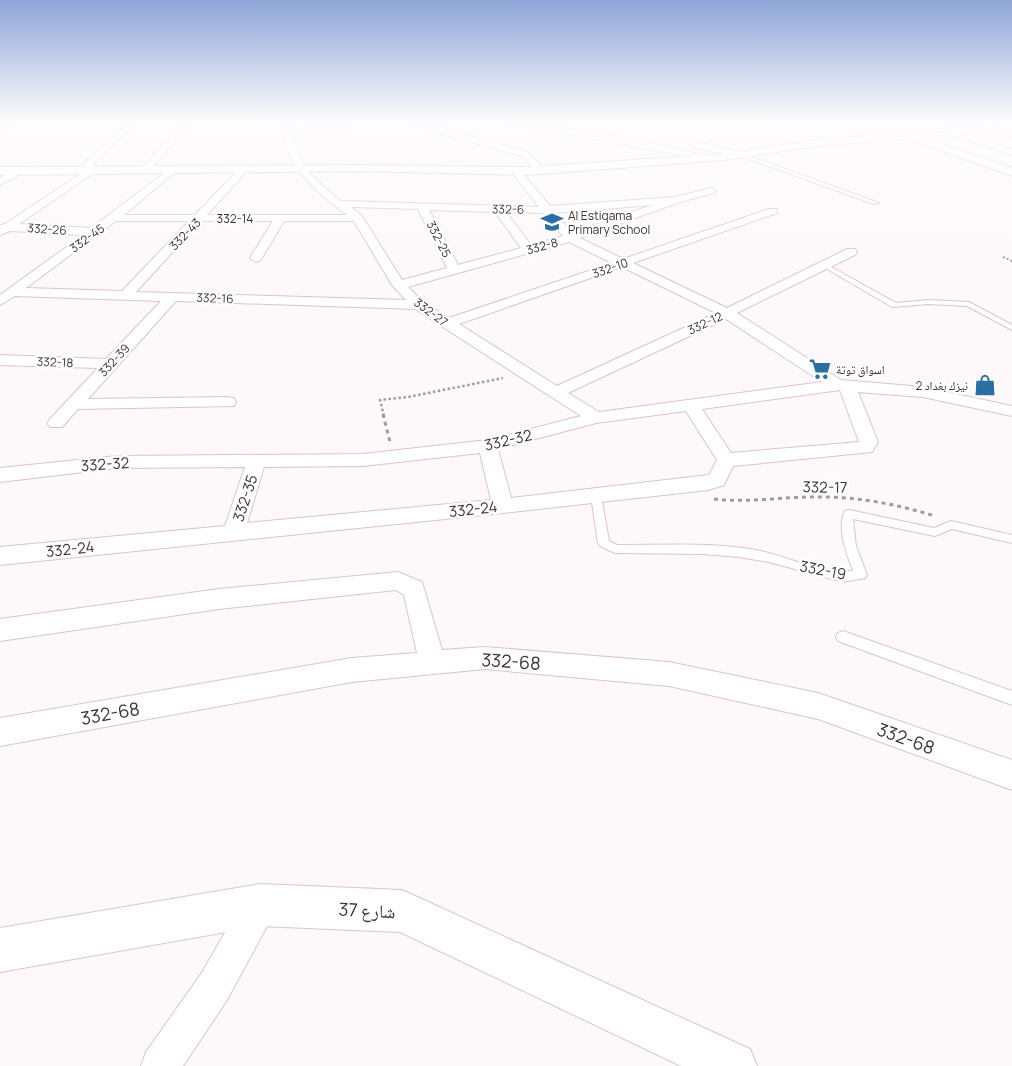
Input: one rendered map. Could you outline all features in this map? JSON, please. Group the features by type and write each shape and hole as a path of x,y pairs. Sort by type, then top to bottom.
{"street":[{"path":"0,182 18,172"},
{"path":"3,229 85,172"},
{"name":"332-45","path":"0,301 94,232 170,172"},
{"name":"332-43","path":"126,295 242,172"},
{"name":"332-27","path":"304,172 324,193 358,218 399,284 418,305 596,418"},
{"path":"517,172 570,238 727,313 842,386 867,434 869,442 865,448 726,460 691,405"},
{"name":"332-8","path":"399,284 455,271 570,238 676,200 711,191"},
{"name":"332-6","path":"340,204 546,210 676,200"},
{"name":"332-25","path":"422,207 455,271"},
{"path":"498,210 528,249"},
{"name":"332-10","path":"446,324 773,211"},
{"name":"332-14","path":"112,218 358,218"},
{"path":"256,258 281,218"},
{"name":"332-26","path":"3,229 94,232"},
{"name":"332-12","path":"557,392 727,313 851,252"},
{"name":"332-16","path":"13,292 418,305"},
{"name":"332-39","path":"56,423 172,296"},
{"name":"332-18","path":"0,360 111,364"},
{"name":"332-32","path":"0,475 117,462 256,463 363,460 488,446 596,418 842,386 922,392 1012,411"},
{"path":"73,404 228,402"},
{"path":"488,446 504,506"},
{"name":"332-24","path":"0,556 698,485 717,480 726,460"},
{"name":"332-35","path":"234,533 256,463"},
{"path":"0,630 219,599 398,580 414,589 432,661"},
{"name":"332-68","path":"0,732 352,670 432,661 486,658 669,674 818,706 1012,776"},
{"path":"160,1066 214,987 260,905"},
{"name":"شارع 37","path":"0,950 260,905 402,911 733,1066"}],"lane":[{"path":"789,172 876,203"},
{"path":"824,265 895,305 928,302 969,304 1012,328"},
{"name":"332-19","path":"596,496 604,542 614,549 702,550 756,555 832,574 861,575 850,546 848,514 935,532 951,525 1012,539"},
{"path":"843,637 1012,698"}],"path":[{"path":"1003,256 1012,260"},
{"path":"395,456 386,430 380,400 408,397 526,373"},
{"name":"332-17","path":"698,485 713,499 719,500 802,497 887,502 937,517 951,525"}],"place":[{"name":"Al Estiqama Primary School","path":"552,222"},
{"name":"اسواق توتة","path":"820,369"},
{"name":"نيزك بغداد 2","path":"985,385"}]}
